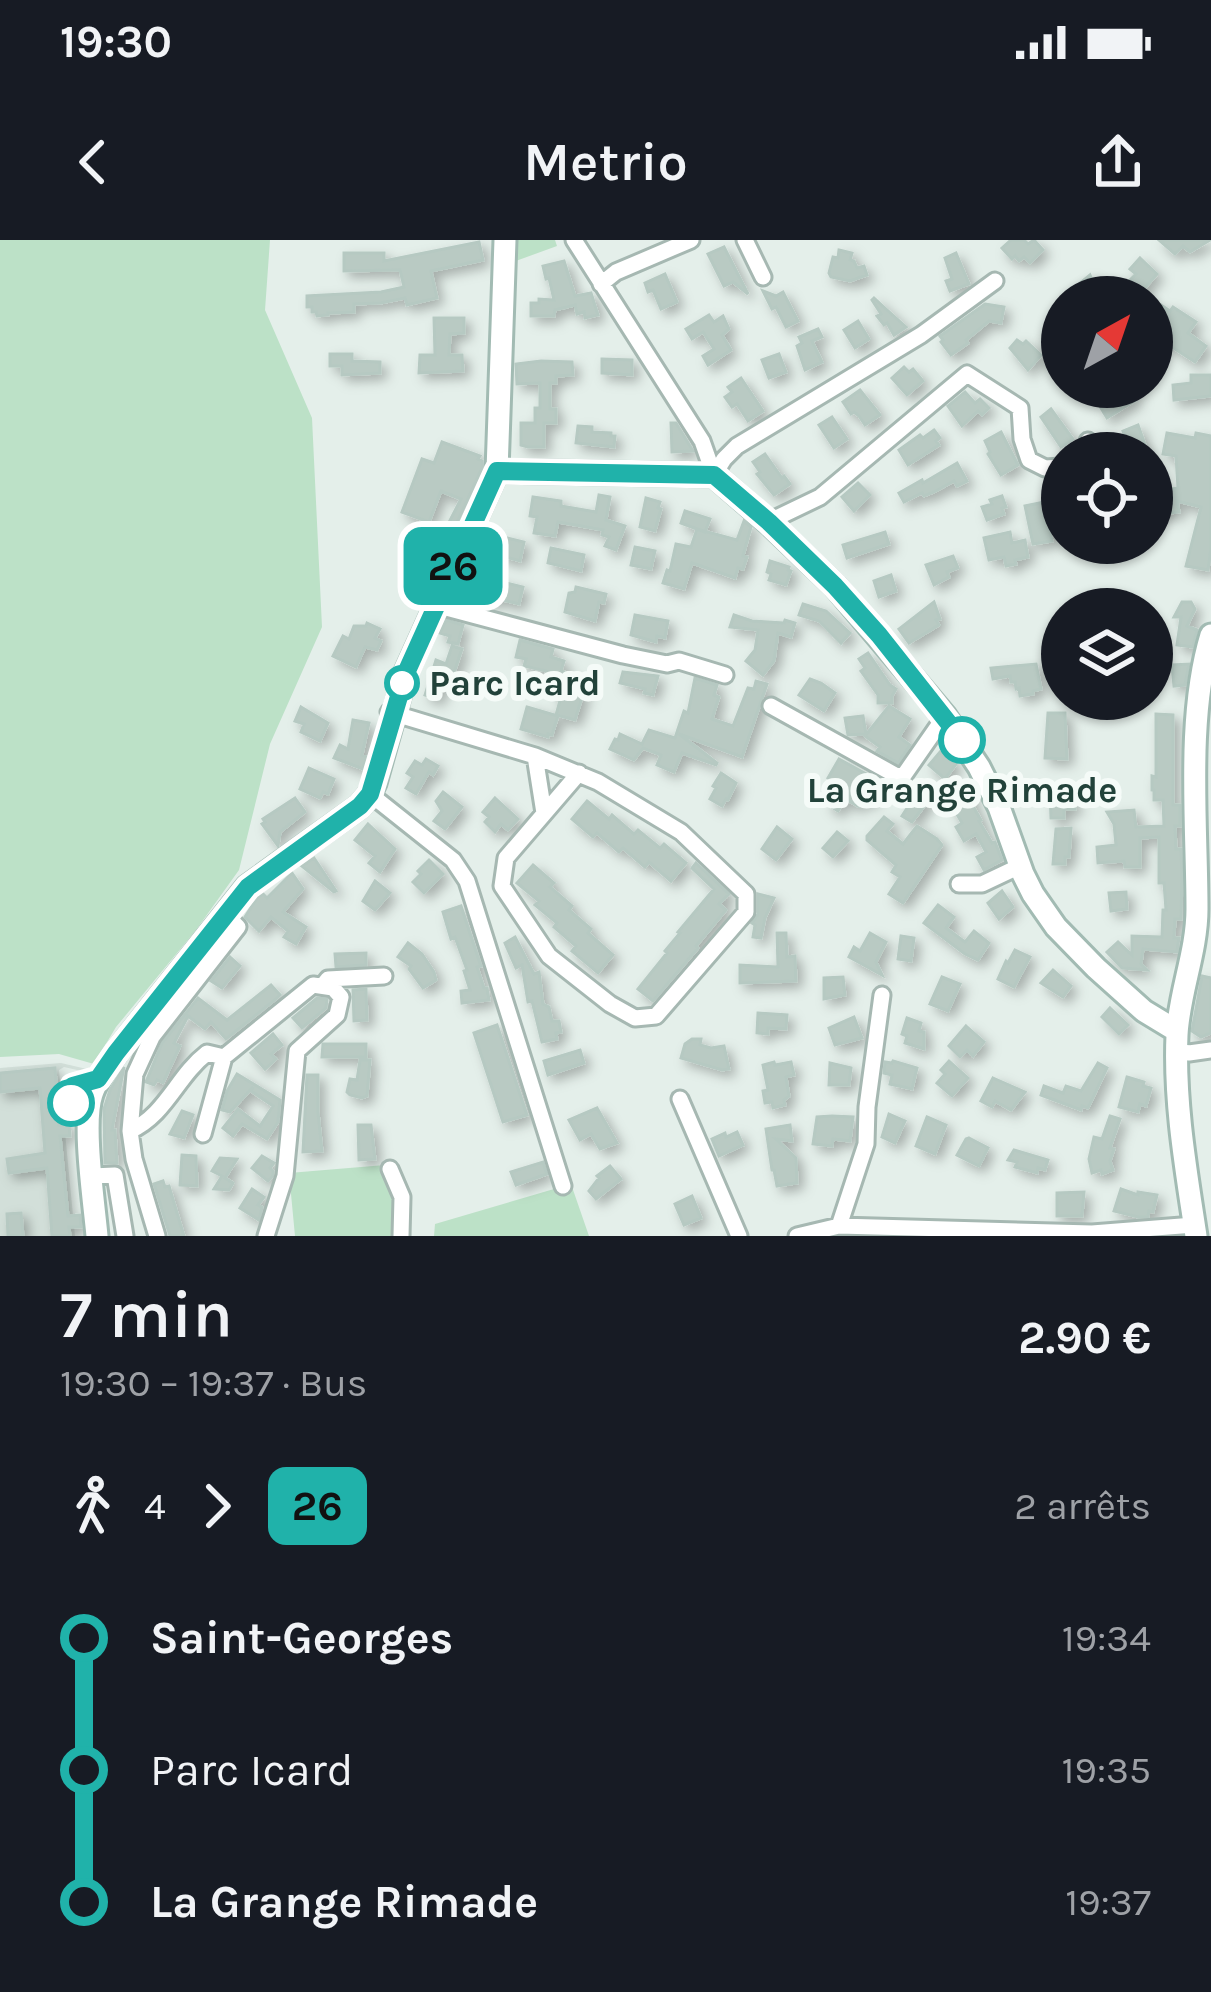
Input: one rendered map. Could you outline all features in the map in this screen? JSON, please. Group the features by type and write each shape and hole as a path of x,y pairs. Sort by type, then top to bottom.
{"street":[{"path":"97,1236 88,1117 98,1079 240,895 370,794 390,713 497,471 505,240"},
{"path":"574,240 703,441 714,475 846,598 945,716 979,767 1033,894 1056,927 1190,1053 1211,1050"},
{"path":"601,284 616,272 691,240"},
{"path":"745,240 763,277"},
{"path":"714,475 737,446 921,335 995,281"},
{"path":"769,522 820,497 968,374 1020,409 1029,460 1041,466"},
{"path":"497,471 714,475"},
{"path":"435,605 623,656 667,664 679,661 725,675"},
{"path":"797,1236 839,1226 1191,1232 1198,1198 1178,1098 1177,1041 1204,910 1209,648"},
{"path":"770,706 897,776 904,775 945,716"},
{"path":"390,713 579,773 681,832 746,894 746,912 656,1016 635,1018 610,1004 549,956 502,886 506,858 579,773"},
{"path":"535,756 544,813"},
{"path":"370,794 453,860 467,881 563,1186"},
{"path":"958,884 982,884 1020,866"},
{"path":"158,1236 130,1131 135,1074 152,1037 238,927 226,915"},
{"path":"324,984 340,977 384,976"},
{"path":"202,1134 224,1057 313,985 333,988 341,997 337,1015 297,1051 284,1176 266,1236"},
{"path":"839,1226 866,1144 883,994"},
{"path":"130,1131 161,1108 193,1064 207,1053 224,1057"},
{"path":"680,1099 739,1236"},
{"path":"390,1169 402,1197 401,1236"},
{"path":"92,1176 115,1174 125,1236"}],"shaded area":[{"path":"61,1063 91,1070 59,1070 75,1236 0,1236 0,1068"}],"green space":[{"path":"0,240 270,240 265,310 312,418 322,627 270,744 239,870 116,1027 94,1064 59,1054 0,1057"},
{"path":"513,240 555,240 557,246 513,262"},
{"path":"385,1165 398,1193 398,1236 295,1236 289,1173"},
{"path":"571,1184 589,1236 434,1236 435,1224"}],"building":[{"path":"1011,240 1028,244 1034,240 1043,250 1030,263 1024,257 1012,259 1002,248"},
{"path":"1159,240 1210,240 1190,252 1183,246 1175,254"},
{"path":"479,242 483,260 431,271 437,298 407,305 405,298 354,304 354,312 317,316 307,307 307,296 404,287 400,270 344,271 344,253 384,253 384,261"},
{"path":"724,247 748,294 733,282 724,286 708,254"},
{"path":"839,250 852,253 850,260 857,268 864,266 867,275 850,281 831,277 833,257 838,258"},
{"path":"956,253 969,284 950,291 946,281 952,279 945,258"},
{"path":"1140,258 1157,274 1134,276 1130,269"},
{"path":"564,261 575,296 591,293 598,315 585,318 584,312 577,314 575,305 555,310 554,316 531,316 531,303 554,300 543,266"},
{"path":"665,274 677,302 661,309 645,283"},
{"path":"763,291 776,296 783,292 798,321 786,327"},
{"path":"874,298 906,327 894,335 877,316 881,314"},
{"path":"985,304 1004,307 1001,323 989,321 951,355 940,336"},
{"path":"1173,307 1196,322 1188,333 1206,346 1195,362 1173,348"},
{"path":"709,315 714,322 723,316 729,329 722,335 731,350 708,365 703,356 714,349 703,332 692,339 686,329"},
{"path":"434,318 464,318 464,333 450,334 449,355 462,355 463,371 419,373 420,355 435,355"},
{"path":"858,321 869,339 855,348 844,330"},
{"path":"818,329 822,337 812,341 822,362 805,370 799,337"},
{"path":"1017,340 1026,341 1041,355 1028,370 1010,348"},
{"path":"330,354 380,362 380,373 342,375 342,366 330,366"},
{"path":"779,354 786,372 769,378 762,360"},
{"path":"602,359 632,360 632,375 602,373"},
{"path":"572,362 573,375 556,376 556,383 550,383 550,409 556,409 556,423 544,423 544,447 528,447 521,445 521,423 535,423 540,383 517,384 516,364"},
{"path":"904,367 909,372 913,369 923,381 907,395 892,378"},
{"path":"1191,375 1211,375 1211,396 1174,400 1173,385 1191,383"},
{"path":"741,378 763,411 748,421 737,404 732,407 725,397 732,392 728,387"},
{"path":"860,390 880,415 865,425 843,402"},
{"path":"965,392 975,403 980,399 989,408 982,415 978,411 962,426 948,406"},
{"path":"1101,408 1123,408 1107,418"},
{"path":"1051,409 1068,432 1051,432 1041,417"},
{"path":"832,417 847,439 834,448 819,425"},
{"path":"671,423 676,423 693,451 672,452"},
{"path":"578,426 611,433 614,447 576,443"},
{"path":"934,430 939,445 908,465 899,450"},
{"path":"1001,432 1018,465 1001,475 985,441"},
{"path":"1173,434 1211,436 1208,570 1186,566 1201,507 1177,501 1179,512 1173,513 1173,489 1178,488"},
{"path":"442,442 480,456 482,461 449,540 442,536 461,499 441,491 429,522 402,512 422,459 434,463"},
{"path":"765,454 790,484 774,495 753,462"},
{"path":"957,463 967,481 957,486 954,481 904,502 899,493"},
{"path":"858,483 870,495 854,511 842,497"},
{"path":"599,495 610,497 606,520 625,526 616,550 605,546 609,537 602,535 603,530 558,522 555,536 534,533 533,497 596,512"},
{"path":"1002,496 1004,514 987,520 982,507"},
{"path":"646,498 660,502 655,531 640,527"},
{"path":"1041,503 1041,543 1033,544 1025,506"},
{"path":"685,511 710,519 705,532 681,523"},
{"path":"744,521 751,527 743,556 747,557 735,578 692,563 684,589 663,583 676,544 691,547 697,529 737,540"},
{"path":"885,532 889,544 847,558 843,545"},
{"path":"1010,532 1012,543 1025,540 1028,557 1006,566 1004,557 989,560 984,538"},
{"path":"503,537 524,542 520,561 498,555"},
{"path":"635,547 655,551 651,569 631,565"},
{"path":"551,548 584,555 581,571 548,563"},
{"path":"953,556 958,568 934,585 926,565"},
{"path":"770,561 789,567 786,585 769,580"},
{"path":"891,575 896,591 879,597 874,581"},
{"path":"482,577 523,587 519,604 477,598"},
{"path":"576,587 606,594 595,621 565,612 569,593"},
{"path":"934,602 939,625 909,643 899,629"},
{"path":"1182,602 1191,602 1195,609 1187,626 1197,630 1193,647 1177,645 1181,617 1174,617"},
{"path":"803,604 826,611 850,633 841,643 819,621 799,615"},
{"path":"635,615 668,621 665,638 657,636 656,642 631,635"},
{"path":"734,615 752,621 795,623 791,637 778,633 774,661 763,675 746,661 755,650 758,630 730,627"},
{"path":"446,620 463,625 458,644 440,633"},
{"path":"367,623 380,629 375,638 381,641 377,650 365,647 356,667 333,656 343,636 349,639 354,626"},
{"path":"520,640 553,649 551,657 564,661 561,671 576,676 572,688 584,691 575,720 556,715 561,697 553,694 559,674 524,666 526,659 516,657"},
{"path":"452,646 462,649 453,676 446,673 438,699 425,695 436,660 446,664"},
{"path":"868,653 896,689 892,703 878,703 878,695 861,671 865,668 859,659"},
{"path":"1036,664 1041,689 1020,696 1010,676 993,679 991,668"},
{"path":"1189,664 1185,685 1174,686 1173,665"},
{"path":"623,672 658,676 653,695 620,683"},
{"path":"695,678 717,685 714,695 719,697 712,719 733,726 748,688 754,689 756,681 767,684 742,757 679,734 716,765 682,753 674,772 657,765 661,755 643,748 634,760 610,749 620,734 642,744 649,730 675,738 684,711 688,713"},
{"path":"810,679 835,693 824,711 799,695"},
{"path":"889,706 910,719 899,737 910,745 898,763 877,751 880,747 865,736"},
{"path":"301,707 328,723 320,741 301,732 304,724 295,721"},
{"path":"527,707 558,716 552,735 521,729"},
{"path":"863,716 866,734 848,735 845,718"},
{"path":"353,720 369,723 363,769 334,758 340,745 348,749"},
{"path":"1048,720 1065,720 1067,759 1045,758"},
{"path":"1156,720 1173,720 1173,805 1180,805 1180,826 1175,826 1182,876 1181,919 1175,919 1177,952 1143,949 1141,964 1147,970 1122,968 1107,952 1118,942 1132,955 1132,936 1162,937 1166,910 1164,883 1159,883 1159,837 1140,838 1140,867 1125,867 1124,861 1098,863 1097,847 1116,845 1107,812 1134,810 1136,827 1164,826 1163,800 1154,800 1152,790 1152,776 1156,777"},
{"path":"940,752 956,764 945,779 929,765"},
{"path":"426,759 438,766 416,794 406,788 413,777 407,773 415,761 422,765"},
{"path":"839,759 868,775 866,783 877,789 870,802 863,798 858,806 845,799 838,811 827,804 838,784 828,778"},
{"path":"309,768 334,779 328,794 323,792 320,798 300,789"},
{"path":"721,773 736,783 722,806 710,799"},
{"path":"964,783 1002,860 984,870 977,857 986,852 976,834 964,841 956,827 962,823 945,793"},
{"path":"915,789 929,800 912,822 902,816"},
{"path":"443,792 462,807 445,829 434,821 442,811 436,801"},
{"path":"1050,793 1068,793 1075,809 1064,809 1064,818 1051,818"},
{"path":"295,798 305,812 280,832 278,846 263,819"},
{"path":"495,798 518,819 508,830 501,824 495,832 485,822 489,817 483,812"},
{"path":"587,801 634,834 638,830 660,848 664,844 686,863 671,881 649,862 645,867 597,833 593,837 572,819"},
{"path":"884,817 893,824 887,831 903,844 917,826 942,845 903,903 889,894 900,877 892,872 896,865 867,840"},
{"path":"368,824 395,849 380,872 369,863 375,856 355,840"},
{"path":"777,827 792,839 776,860 762,849"},
{"path":"1071,828 1069,857 1065,864 1053,864 1056,829"},
{"path":"837,832 848,841 833,857 823,848"},
{"path":"314,858 336,891 302,866"},
{"path":"429,860 443,874 424,893 413,882"},
{"path":"696,863 729,894 719,904 726,910 653,1001 638,989 714,889 692,868"},
{"path":"533,865 554,883 550,887 591,929 588,933 613,955 598,973 572,951 576,946 535,905 539,901 517,883"},
{"path":"292,873 303,889 283,912 306,927 296,944 284,937 288,931 271,917 259,931 245,917 257,898 263,894 267,898"},
{"path":"375,881 390,893 375,910 363,901"},
{"path":"1002,891 1013,907 999,919 988,903"},
{"path":"1126,892 1127,909 1111,911 1109,893"},
{"path":"758,894 774,898 761,938 753,937 752,923 758,914"},
{"path":"938,905 954,917 946,928 965,942 974,931 989,943 978,960 924,923"},
{"path":"461,906 489,1000 462,1003 461,991 470,990 467,970 443,912"},
{"path":"777,933 786,933 787,957 795,956 796,981 740,983 740,965 778,967"},
{"path":"870,933 886,942 876,962 882,975 849,957 854,947 860,951"},
{"path":"901,936 914,938 911,961 898,959"},
{"path":"515,937 534,974 539,972 543,1004 549,1007 552,1021 559,1021 557,1039 542,1042 522,965 516,968 505,943"},
{"path":"408,943 434,972 436,980 423,988 411,966 398,957"},
{"path":"1015,950 1030,957 1014,987 998,979"},
{"path":"366,953 366,965 336,967 335,954"},
{"path":"230,957 240,966 222,988 211,981"},
{"path":"1053,970 1071,986 1063,997 1041,983"},
{"path":"1202,976 1211,978 1211,1033 1201,1037 1192,1031"},
{"path":"843,977 845,995 824,999 824,978"},
{"path":"942,977 960,984 948,1011 930,1004"},
{"path":"271,985 280,995 226,1039 211,1022 205,1029 188,1016 174,1043 180,1046 163,1083 146,1082 162,1043 198,998 227,1020"},
{"path":"366,989 367,1020 354,1021 353,990"},
{"path":"317,998 327,999 326,1008 302,1028 293,1018"},
{"path":"1110,1008 1128,1025 1119,1034 1102,1017"},
{"path":"758,1013 787,1015 786,1029 757,1033"},
{"path":"854,1017 862,1038 835,1045 829,1028"},
{"path":"907,1018 921,1023 924,1049 905,1043 907,1036 902,1034"},
{"path":"497,1025 527,1115 503,1122 474,1033"},
{"path":"966,1026 984,1042 973,1056 967,1050 960,1057 949,1046"},
{"path":"273,1034 282,1045 271,1054 276,1059 265,1069 251,1053"},
{"path":"692,1039 701,1039 700,1045 711,1048 724,1046 729,1069 681,1058"},
{"path":"323,1044 366,1044 366,1057 322,1057"},
{"path":"580,1050 584,1063 548,1075 544,1061"},
{"path":"360,1060 370,1060 367,1096 362,1098 347,1092 350,1079 357,1080"},
{"path":"949,1061 968,1078 952,1096 937,1083"},
{"path":"791,1062 794,1075 786,1077 789,1096 785,1105 773,1108 772,1102 765,1103 763,1091 768,1090 763,1065"},
{"path":"885,1062 917,1068 912,1089 890,1084 892,1075 884,1073"},
{"path":"830,1063 851,1068 849,1085 829,1085"},
{"path":"1098,1063 1107,1068 1088,1108 1081,1110 1041,1095 1044,1086 1063,1093 1066,1086 1081,1091"},
{"path":"124,1067 112,1130 117,1163 105,1163 104,1109"},
{"path":"55,1068 59,1125 69,1124 70,1136 60,1136 68,1216 80,1215 81,1227 69,1227 70,1236 52,1236 47,1168 9,1173 7,1159 45,1153 40,1088 0,1092 0,1073"},
{"path":"237,1074 280,1100 278,1122 267,1139 242,1124 233,1136 223,1128 238,1109 260,1126 273,1106 251,1091 253,1087 230,1112 222,1110"},
{"path":"307,1075 318,1075 322,1151 303,1152"},
{"path":"1127,1077 1151,1088 1146,1106 1140,1104 1138,1112 1119,1107"},
{"path":"993,1078 1025,1092 1011,1110 995,1101 992,1107 981,1101"},
{"path":"597,1108 617,1143 600,1149 591,1134 580,1140 569,1120"},
{"path":"182,1111 193,1115 184,1138 170,1134"},
{"path":"889,1114 905,1121 895,1143 882,1137"},
{"path":"1110,1116 1120,1119 1110,1148 1114,1149 1113,1170 1092,1173 1089,1159 1094,1137 1102,1139"},
{"path":"817,1117 853,1117 850,1141 813,1144"},
{"path":"927,1117 946,1125 935,1154 916,1146"},
{"path":"358,1125 371,1125 375,1159 359,1160"},
{"path":"790,1125 792,1141 776,1139 796,1158 797,1183 777,1186 766,1129"},
{"path":"737,1132 743,1145 719,1156 712,1139"},
{"path":"969,1138 988,1148 979,1166 957,1155"},
{"path":"1014,1150 1048,1160 1045,1170 1038,1168 1037,1173 1015,1167 1017,1162 1008,1160"},
{"path":"182,1155 196,1156 197,1186 180,1185"},
{"path":"262,1156 274,1163 268,1181 252,1168"},
{"path":"220,1158 237,1159 225,1178 233,1183 229,1190 214,1189 222,1176 212,1171"},
{"path":"543,1162 547,1174 516,1185 511,1172"},
{"path":"610,1166 621,1179 596,1199 589,1191"},
{"path":"163,1181 169,1186 184,1236 170,1236 154,1184"},
{"path":"252,1189 264,1197 258,1205 262,1207 259,1220 240,1208"},
{"path":"1121,1189 1157,1195 1153,1212 1138,1217 1114,1211"},
{"path":"1084,1192 1082,1216 1057,1216 1057,1193"},
{"path":"692,1196 701,1218 684,1225 675,1204"},
{"path":"21,1213 23,1236 8,1236 7,1214"}],"bus line":[{"name":"26","path":"71,1103 73,1086 98,1079 248,887 370,794 406,673 497,471 714,475 835,586 962,740"}],"place":[{"name":"Parc Icard","path":"402,683"},
{"name":"La Grange Rimade","path":"962,740"}]}
